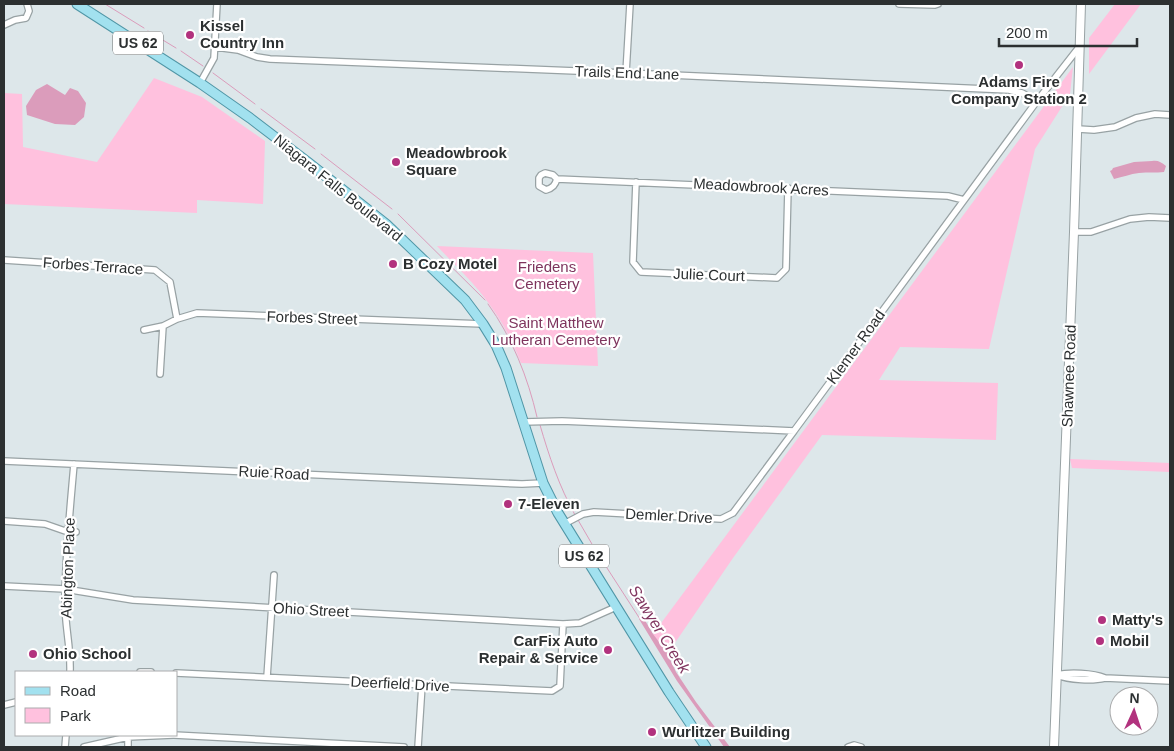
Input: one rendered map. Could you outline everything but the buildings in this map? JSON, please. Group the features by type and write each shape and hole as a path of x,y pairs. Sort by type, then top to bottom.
{"main road":[{"name":"Niagara Falls Boulevard","path":"77,4 200,82 310,163 386,224 465,300 496,345 506,368 543,483 564,524 669,692 706,747"},
{"name":"Shawnee Road","path":"1054,747 1078,129 1081,4"}],"street":[{"path":"4,25 26,18 29,11 27,4"},
{"path":"200,82 214,58 218,4"},
{"path":"626,73 630,4"},
{"path":"899,4 938,4"},
{"name":"Klemer Road","path":"794,431 1080,46"},
{"name":"Trails End Lane","path":"215,48 238,50 257,57 270,59 1010,90 1022,93 1037,102"},
{"path":"1078,129 1094,130 1115,127 1136,118 1155,114 1170,115"},
{"name":"Meadowbrook Acres","path":"557,179 948,196 964,200"},
{"name":"Julie Court","path":"636,182 633,262 640,272 777,278 786,269 788,188"},
{"path":"1074,232 1091,232 1130,219 1149,217 1170,218"},
{"name":"Forbes Terrace","path":"4,260 155,270 170,282 177,319"},
{"name":"Forbes Street","path":"144,330 163,326 177,319 197,313 483,324"},
{"path":"160,374 163,326"},
{"path":"523,422 562,421 794,431"},
{"name":"Demler Drive","path":"564,524 583,514 594,512 721,519 733,513 794,431"},
{"name":"Ruie Road","path":"4,461 512,484 543,483"},
{"name":"Abington Place","path":"70,671 65,614 65,588 74,464"},
{"path":"4,521 45,524 68,532 76,532"},
{"path":"267,677 274,575"},
{"name":"Ohio Street","path":"4,586 65,588 133,600 563,624 580,623 616,607"},
{"name":"Deerfield Drive","path":"178,673 552,691 560,686 563,624"},
{"path":"1057,675 1064,673 1099,675 1106,678 1170,681"},
{"path":"418,747 422,685"},
{"path":"178,735 404,747"},
{"path":"84,747 128,737 151,736"},
{"path":"128,737 128,747"},
{"path":"848,747 854,745 861,747"}],"green space":[{"path":"1115,4 1141,4 1089,74 1089,38"},
{"path":"1073,67 1070,94 1035,149 989,349 900,347 879,380 998,383 996,440 822,435 733,558 666,656 653,634"},
{"path":"154,78 202,97 265,141 263,204 197,200 197,213 4,204 4,93 22,94 23,147 97,162"},
{"path":"437,246 593,253 598,366 521,363 513,344 493,309 475,286"},
{"path":"1070,459 1170,463 1170,472 1072,468"}],"shaded area":[{"path":"47,84 65,95 70,88 78,91 86,103 84,117 75,125 55,124 27,115 26,106 36,90"},
{"path":"1156,161 1166,166 1164,172 1139,173 1114,179 1110,171 1113,168 1134,162"},
{"path":"643,617 666,651 676,672 696,702 730,747 724,747 677,681 639,619"}],"waterway":[{"name":"Sawyer Creek","path":"105,4 144,28"},
{"name":"Sawyer Creek","path":"148,31 176,48"},
{"name":"Sawyer Creek","path":"181,51 203,66"},
{"name":"Sawyer Creek","path":"213,73 255,104"},
{"name":"Sawyer Creek","path":"261,109 315,149"},
{"name":"Sawyer Creek","path":"321,154 392,209"},
{"name":"Sawyer Creek","path":"398,214 485,300"},
{"name":"Sawyer Creek","path":"488,304 512,344 529,388 537,417"},
{"name":"Sawyer Creek","path":"540,425 555,471 575,515"},
{"name":"Sawyer Creek","path":"578,520 640,619"}],"place":[{"name":"Kissel Country Inn","path":"190,35"},
{"name":"Adams Fire Company Station 2","path":"1019,65"},
{"name":"Meadowbrook Square","path":"396,162"},
{"name":"B Cozy Motel","path":"393,264"},
{"name":"7-Eleven","path":"508,504"},
{"name":"Matty's","path":"1102,620"},
{"name":"Mobil","path":"1100,641"},
{"name":"CarFix Auto Repair & Service","path":"608,650"},
{"name":"Ohio School","path":"33,654"},
{"name":"Wurlitzer Building","path":"652,732"}],"park label":[{"name":"Friedens Cemetery","path":"547,276"},
{"name":"Saint Matthew Lutheran Cemetery","path":"556,332"}]}
